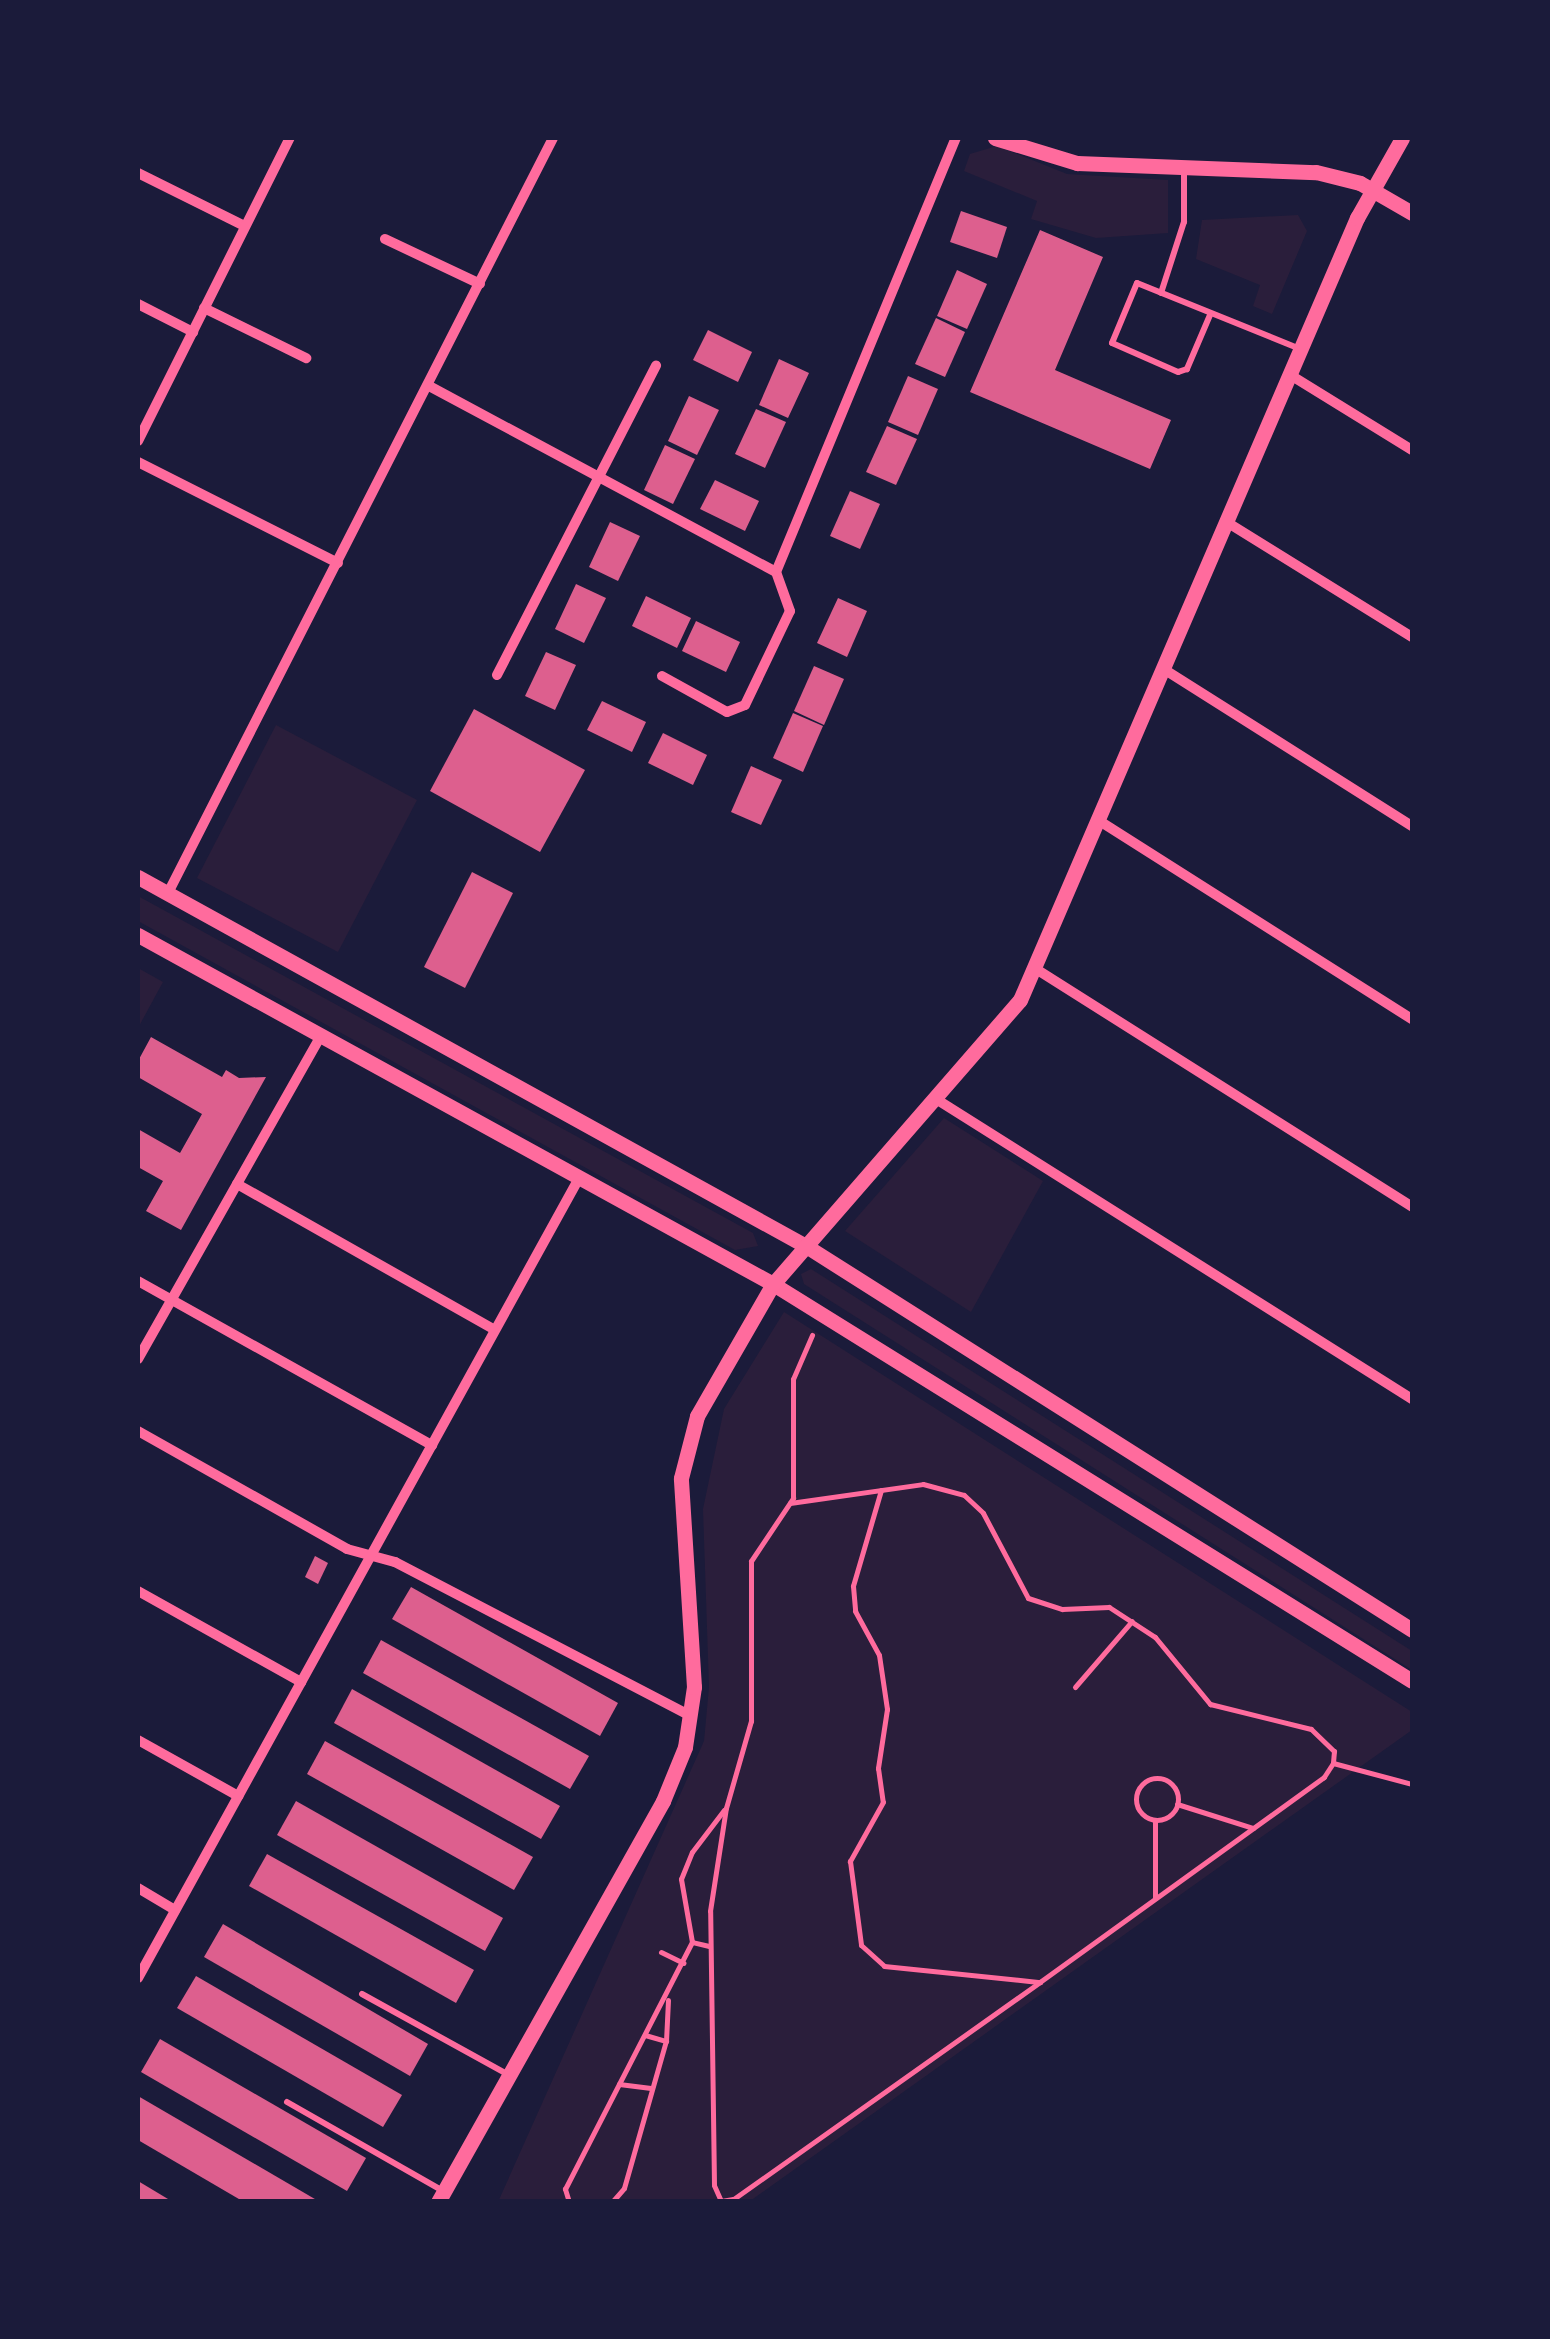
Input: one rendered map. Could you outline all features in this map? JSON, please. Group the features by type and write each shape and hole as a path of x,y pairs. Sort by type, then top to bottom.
{"street":[{"path":"138,441 290,138"},
{"path":"168,893 431,387 554,138"},
{"path":"776,572 956,138"},
{"path":"995,138 1076,163 1184,164 1316,172 1372,188 1412,214"},
{"path":"441,2196 663,1801 692,1716 680,1520 687,1443 772,1284 1003,1023 1036,969 1225,521 1304,350 1372,188 1402,138"},
{"path":"138,173 245,226"},
{"path":"385,239 480,284"},
{"path":"138,304 193,332"},
{"path":"204,308 306,358"},
{"path":"498,675 656,366"},
{"path":"1292,376 1412,450"},
{"path":"431,387 598,480 776,572 790,610 744,705 726,712 662,676"},
{"path":"138,462 338,562"},
{"path":"1225,521 1412,637"},
{"path":"1162,668 1412,826"},
{"path":"1098,820 1412,1019"},
{"path":"138,877 806,1246 1412,1630"},
{"path":"138,934 772,1284 1412,1681"},
{"path":"1036,969 1412,1207"},
{"path":"138,1359 321,1036"},
{"path":"936,1099 1412,1399"},
{"path":"138,1978 579,1178"},
{"path":"237,1184 495,1330"},
{"path":"138,1280 432,1445"},
{"path":"138,1431 346,1549 371,1556 692,1716"},
{"path":"138,1591 301,1682"},
{"path":"138,1740 238,1796"},
{"path":"138,1888 175,1910"}],"lane":[{"path":"1160,294 1184,222 1184,164"},
{"path":"1210,314 1186,369 1178,372 1112,343 1138,283 1304,350"},
{"path":"362,1994 510,2075"},
{"path":"288,2102 441,2196"}],"path":[{"path":"790,1504 923,1484 964,1495 983,1513 1028,1598 1062,1609 1109,1607 1155,1636 1210,1704 1311,1729 1334,1751 1333,1763 1253,1828 1040,1982 734,2200 721,2201 714,2186 710,1946 726,1808 751,1721 751,1561 790,1504 793,1378 820,1314"},
{"path":"881,1490 853,1586 856,1610 879,1655 887,1709 878,1768 884,1802 850,1861 862,1945 884,1966 1040,1982"},
{"path":"1075,1687 1132,1621"},
{"path":"1333,1763 1412,1784"},
{"path":"1178,1804 1166,1818 1155,1820 1136,1805 1144,1782 1168,1781 1178,1804 1253,1828"},
{"path":"569,2202 565,2189 684,1964 692,1942 681,1879 692,1852 726,1808"},
{"path":"1155,1820 1155,1898"},
{"path":"692,1942 710,1946"},
{"path":"662,1952 684,1964"},
{"path":"612,2202 624,2188 666,2041 668,1998"},
{"path":"644,2035 666,2041"},
{"path":"619,2084 651,2088"}],"shaded area":[{"path":"997,146 1067,174 1168,180 1168,233 1096,238 1031,219 1037,201 964,171 970,154"},
{"path":"1298,215 1307,231 1272,314 1253,306 1260,285 1196,259 1202,220"},
{"path":"276,725 417,800 338,952 197,878"},
{"path":"138,896 753,1233 758,1246 735,1250 138,921"},
{"path":"138,968 163,982 138,1028"},
{"path":"944,1118 1043,1181 971,1312 845,1231"},
{"path":"811,1269 1412,1651 1412,1670 804,1284 801,1274"},
{"path":"784,1312 1412,1712 1412,1730 750,2201 498,2202 704,1741 709,1687 703,1509 724,1409"}],"building":[{"path":"961,211 1007,227 997,258 950,242"},
{"path":"1040,230 1103,257 1055,370 1171,420 1150,469 970,392"},
{"path":"957,270 987,284 967,329 937,316"},
{"path":"936,318 965,332 945,377 915,364"},
{"path":"708,330 752,352 738,382 693,360"},
{"path":"779,359 809,373 788,418 759,405"},
{"path":"908,376 938,389 918,435 888,422"},
{"path":"689,396 719,410 697,455 668,441"},
{"path":"756,409 786,422 765,468 735,454"},
{"path":"887,426 917,439 896,485 866,472"},
{"path":"665,445 695,459 673,504 644,490"},
{"path":"715,480 759,501 745,531 700,509"},
{"path":"850,491 880,504 860,549 830,536"},
{"path":"610,522 640,536 618,581 589,567"},
{"path":"576,584 606,598 584,643 555,629"},
{"path":"646,596 691,618 677,648 632,626"},
{"path":"838,598 867,611 847,657 817,643"},
{"path":"696,621 740,642 726,672 682,651"},
{"path":"546,652 576,665 555,710 525,696"},
{"path":"814,666 844,679 824,725 794,711"},
{"path":"602,701 646,722 632,752 587,730"},
{"path":"474,709 585,770 540,852 430,791"},
{"path":"793,713 823,726 803,772 773,758"},
{"path":"663,733 707,755 693,785 648,763"},
{"path":"751,766 782,780 761,825 731,812"},
{"path":"472,872 513,893 465,988 424,967"},
{"path":"151,1037 222,1077 226,1070 239,1078 266,1077 181,1230 146,1211 163,1181 138,1167 138,1129 180,1153 202,1114 138,1077 138,1061"},
{"path":"315,1556 328,1563 318,1584 305,1577"},
{"path":"411,1587 618,1703 600,1736 392,1619"},
{"path":"381,1640 589,1756 570,1789 363,1673"},
{"path":"352,1689 560,1806 541,1839 334,1723"},
{"path":"325,1741 533,1857 514,1890 307,1774"},
{"path":"296,1801 503,1918 485,1951 277,1835"},
{"path":"267,1854 474,1970 456,2003 249,1886"},
{"path":"223,1924 428,2044 410,2076 204,1957"},
{"path":"196,1976 402,2095 383,2127 177,2008"},
{"path":"160,2039 366,2158 347,2191 141,2072"},
{"path":"138,2096 320,2202 244,2202 138,2140"},
{"path":"138,2181 173,2202 138,2202"}]}
